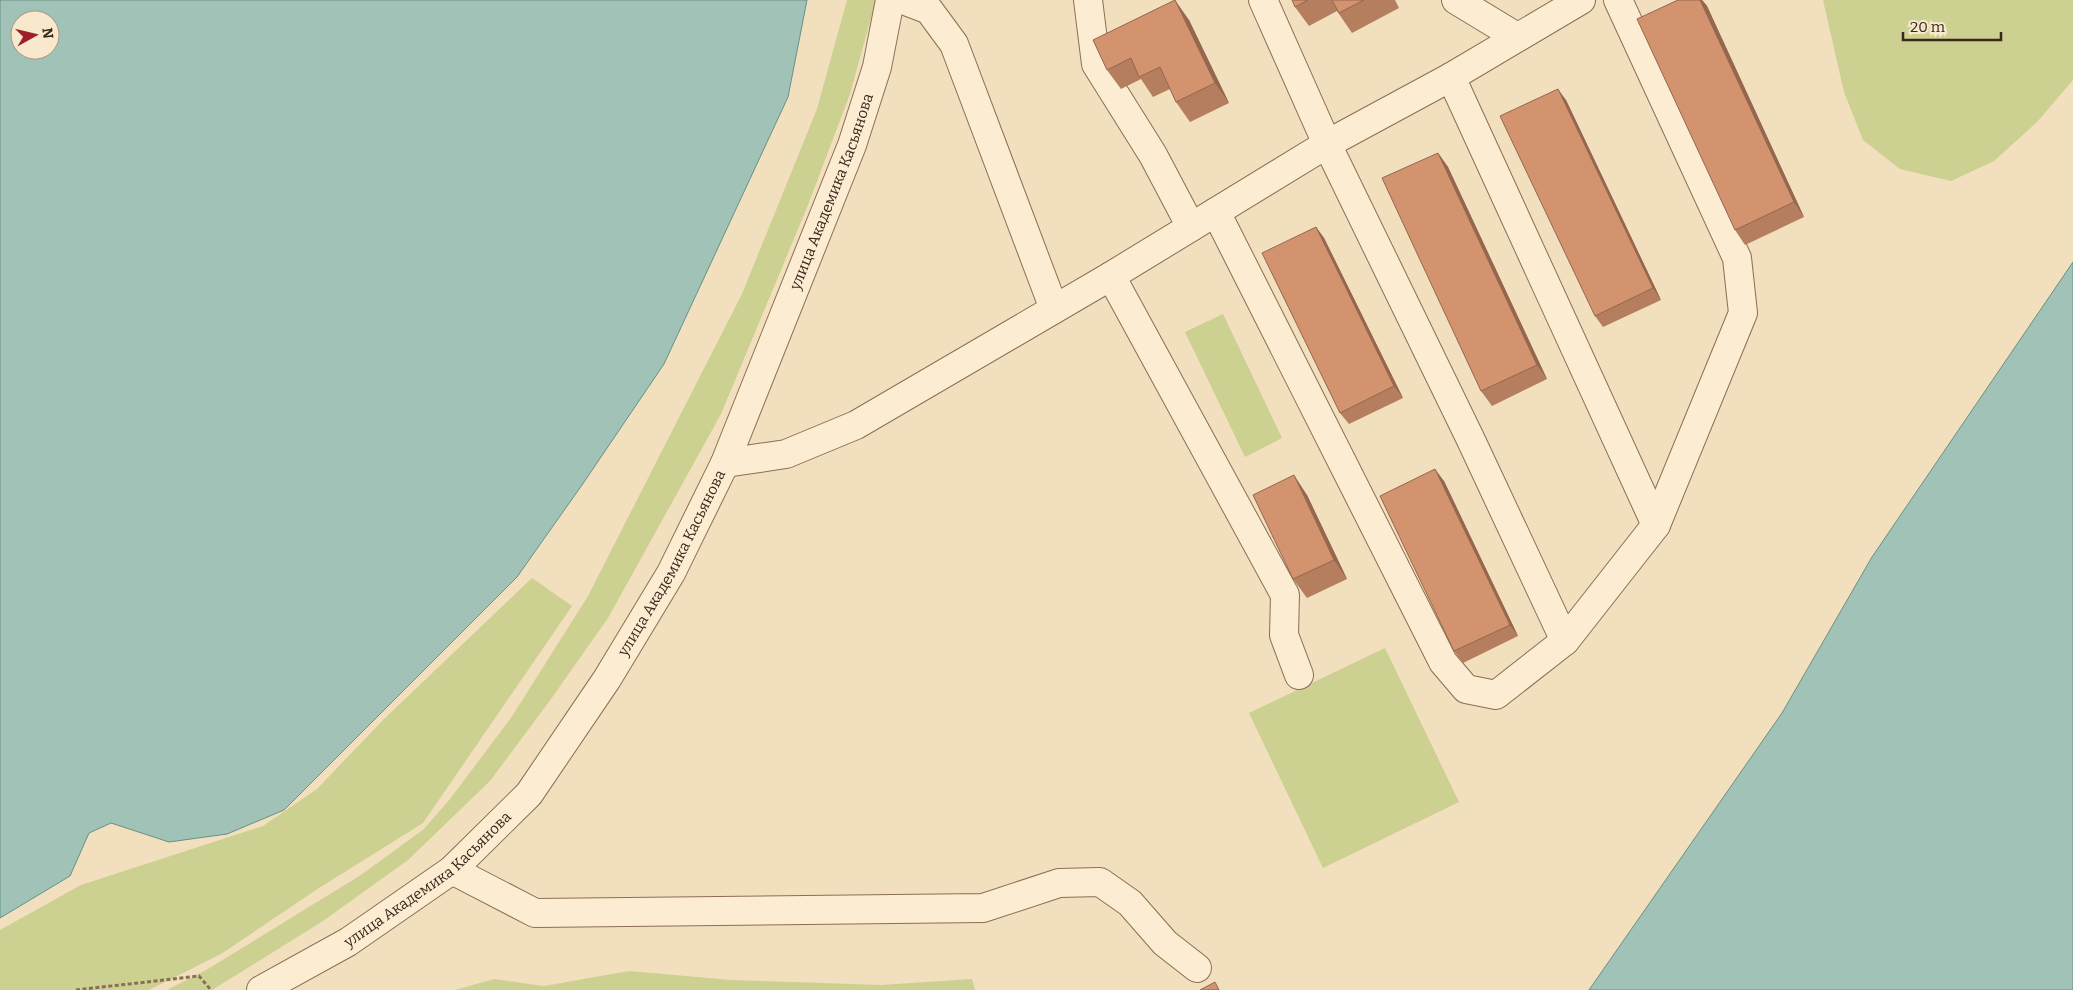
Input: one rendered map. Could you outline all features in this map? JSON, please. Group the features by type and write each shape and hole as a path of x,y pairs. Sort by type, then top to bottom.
{"street":[{"name":"улица Академика Касьянова","path":"261,990 348,942 452,870 529,794 607,679 671,573 726,463 852,145 877,67 890,0"},
{"path":"904,0 929,10 954,44 1054,309"},
{"path":"1088,0 1096,64 1153,155 1191,226"},
{"path":"1263,0 1327,144 1470,438 1565,641"},
{"path":"1456,0 1517,37"},
{"path":"726,463 786,454 856,425 1111,276 1327,144 1451,77 1581,0"},
{"path":"1216,212 1443,662 1466,689 1496,695 1565,641 1656,526 1743,313 1737,258 1618,0"},
{"path":"1451,77 1656,526"},
{"path":"1111,276 1285,595 1284,635 1299,675"},
{"path":"452,870 535,913 983,908 1059,883 1100,882 1130,903 1165,943 1197,968"}],"path":[{"path":"76,990 199,976 211,990"}],"green space":[{"path":"847,0 876,0 850,94 808,205 721,414 608,618 490,781 408,860 323,921 212,990 167,990 208,969 361,875 424,829 450,799 511,718 588,596 742,294 817,109"},
{"path":"1823,0 2073,0 2073,80 2037,122 1994,161 1951,181 1900,169 1863,140 1844,92"},
{"path":"1223,314 1282,438 1245,457 1185,332"},
{"path":"532,578 572,606 423,823 319,888 221,954 149,990 0,990 0,930 81,885 263,826 317,789 384,719"},
{"path":"1385,648 1459,802 1323,868 1249,713"},
{"path":"629,971 731,980 881,985 972,979 975,990 455,990 494,979 544,986"}],"water":[{"path":"0,0 807,0 788,97 664,364 517,577 284,810 227,834 169,842 111,823 89,833 70,876 0,918"},
{"path":"2073,262 2073,990 1589,990 1782,713 1872,557"}],"building":[{"path":"1175,0 1215,83 1176,102 1160,67 1139,77 1131,58 1107,70 1093,40"},
{"path":"1292,0 1308,0 1295,7"},
{"path":"1332,0 1364,0 1339,13"},
{"path":"1678,0 1700,0 1794,202 1735,230 1637,19"},
{"path":"1558,89 1653,288 1595,316 1500,116"},
{"path":"1438,153 1537,365 1481,391 1382,178"},
{"path":"1316,227 1394,386 1340,413 1262,253"},
{"path":"1435,469 1510,625 1454,651 1380,496"},
{"path":"1294,475 1334,560 1293,579 1253,495"},
{"path":"1215,982 1219,990 1200,990"}]}
